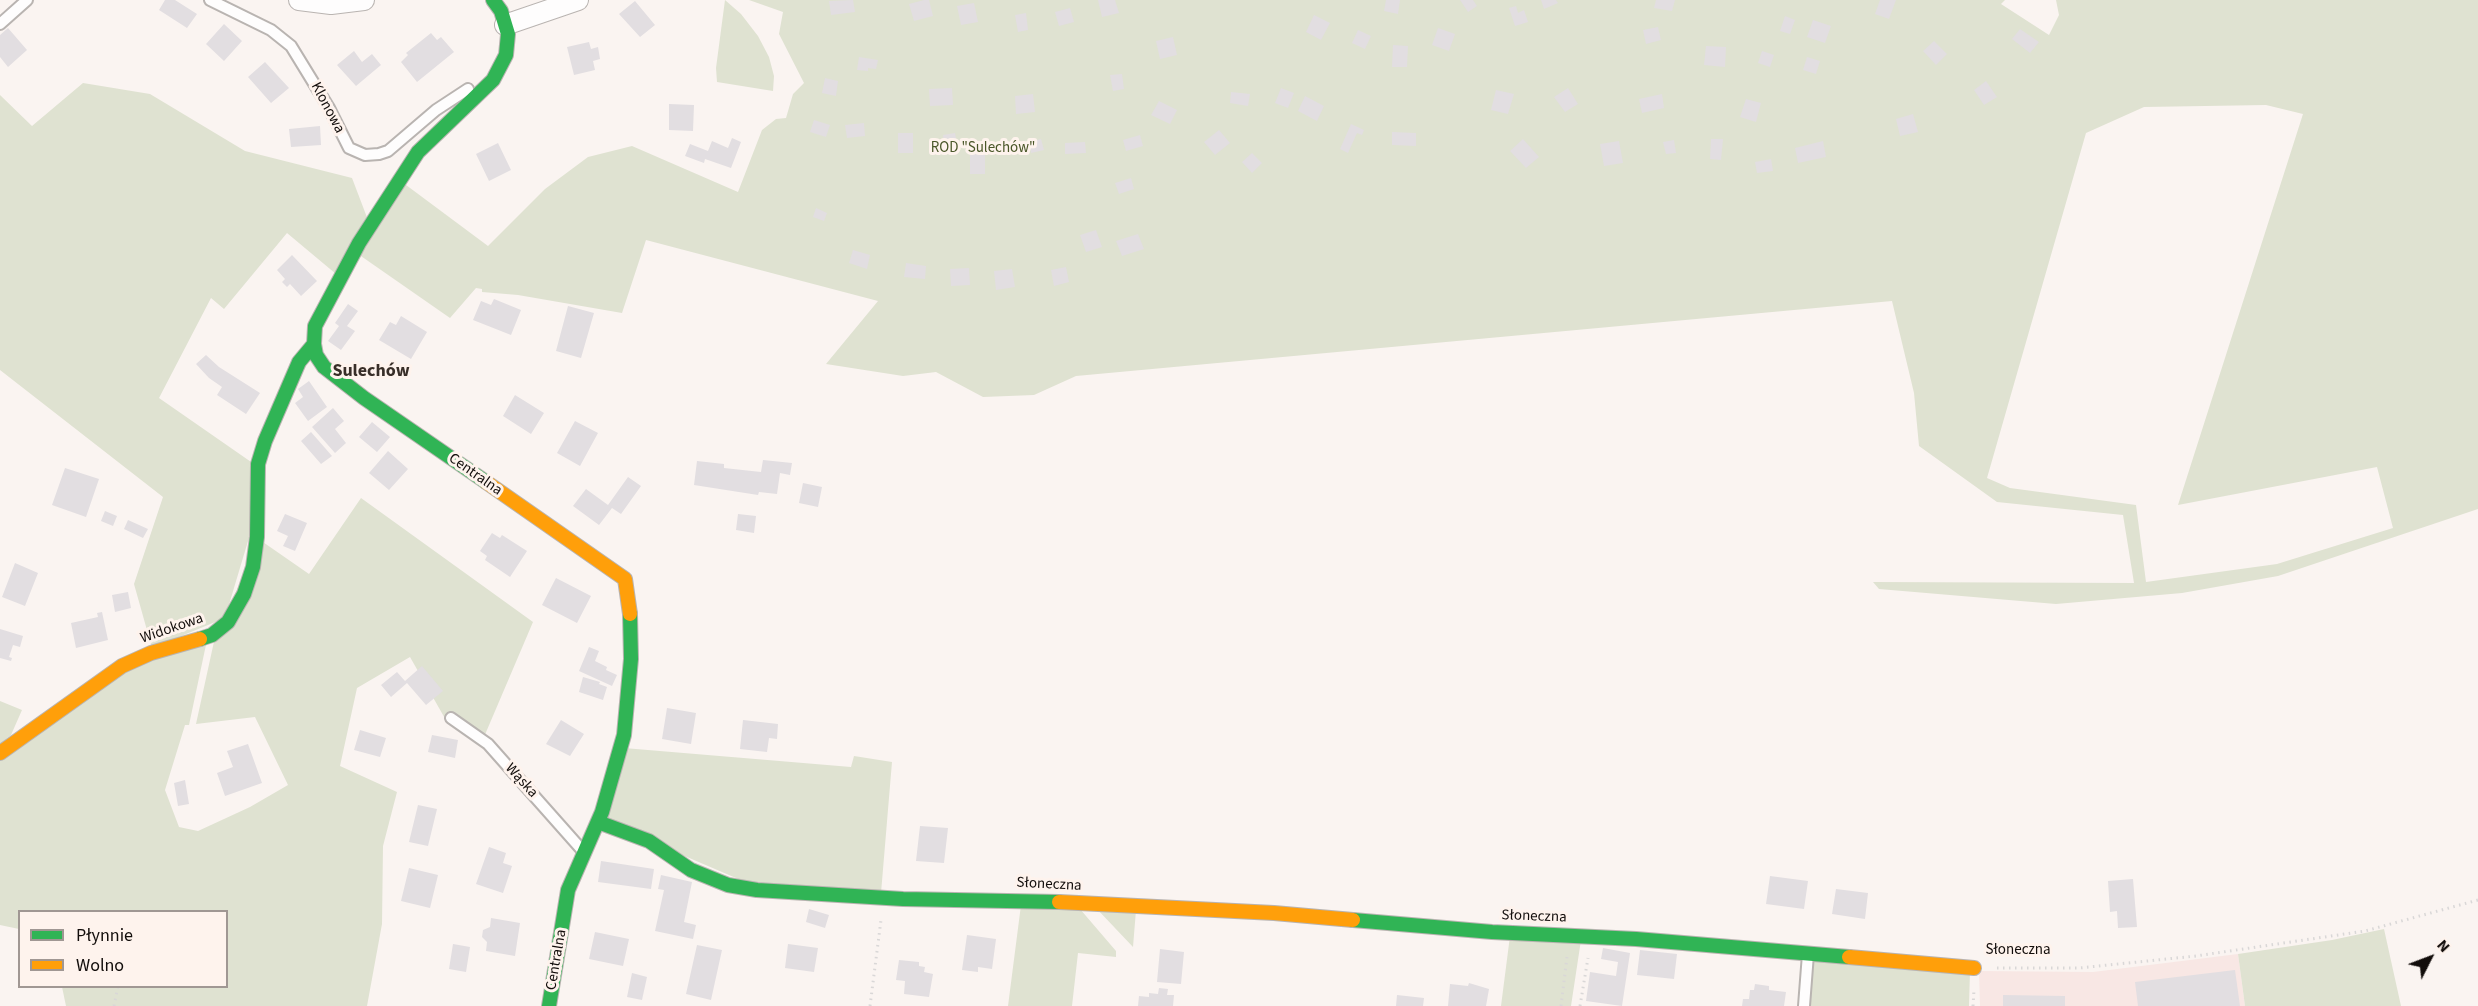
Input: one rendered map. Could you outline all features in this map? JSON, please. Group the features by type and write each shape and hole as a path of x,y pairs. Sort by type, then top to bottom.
{"street":[{"path":"300,0 331,4 364,0"},
{"path":"314,344 315,326 354,253 418,152 493,80 506,55 508,34 501,11 493,0"},
{"path":"505,25 578,0"},
{"name":"Widokowa","path":"0,753 122,666 151,653 212,635 228,622 244,594 253,567 257,537 258,464 265,441 299,362 314,344"},
{"name":"Centralna","path":"314,344 316,355 324,367 364,398 625,579 630,614 631,658 624,735 598,822 568,890 549,1006"},
{"name":"Słoneczna","path":"598,822 649,841 691,870 728,885 757,891 1019,900 1262,912 1492,932 1592,936 1974,968"}],"lane":[{"path":"0,24 27,0"},
{"name":"Klonowa","path":"210,0 271,30 291,46 329,108 349,148 365,154 379,154 388,151 458,94 469,89 481,92"},
{"name":"Wąska","path":"452,718 488,744 584,852"},
{"path":"1804,1006 1808,953"}],"path":[{"path":"870,1006 884,897"},
{"name":"Słoneczna","path":"1974,968 2079,968 2196,956 2365,931 2478,900"},
{"path":"1561,1006 1569,935"},
{"path":"1580,1006 1592,936"},
{"path":"114,1006 118,988"}],"shaded area":[{"path":"2238,954 2245,1006 1980,1006 1979,971 2093,972"}],"green space":[{"path":"725,0 741,14 758,36 769,57 774,76 773,91 717,82 716,68"},
{"name":"ROD \"Sulechów\"","path":"749,0 2005,0 2001,4 2049,35 2059,15 2056,0 2478,0 2478,509 2278,576 2182,593 2056,604 1879,589 1873,582 2134,583 2123,515 1997,502 1919,446 1914,393 1892,301 1076,376 1034,395 983,397 936,372 903,376 826,364 878,301 646,240 622,313 518,295 482,292 482,289 476,288 450,318 358,254 402,182 488,246 545,189 588,157 632,146 738,192 762,130 776,119 786,118 793,94 804,83 779,34 783,12","holes":["2266,105 2303,114 2178,505 2377,467 2393,528 2277,564 2146,582 2136,505 2010,488 1987,478 2086,133 2144,107"]},
{"path":"83,83 150,94 245,151 352,178 368,220 336,274 287,233 224,309 211,298 159,398 254,464 251,531 225,618 152,648 134,584 163,497 0,370 0,95 32,126"},
{"path":"361,498 533,622 481,744 447,722 410,657 357,688 340,766 397,792 383,846 382,924 367,1006 66,1006 62,988 228,988 228,910 18,910 18,929 0,925 0,760 122,671 207,640 189,725 185,725 165,790 179,827 198,831 250,807 288,785 255,717 196,724 215,637 260,540 309,574"},
{"path":"0,701 22,710 11,735 0,744"},
{"path":"624,748 851,767 854,756 892,762 881,893 757,887 603,821"},
{"path":"1021,905 1080,909 1116,951 1116,957 1078,953 1072,1006 1008,1006"},
{"path":"1096,908 1136,910 1133,947"},
{"path":"2384,929 2401,1006 2245,1006 2238,954 2332,940"},
{"path":"1510,936 1581,940 1571,1006 1501,1006"},
{"path":"1806,959 1970,971 1969,1006 1802,1006"}],"building":[{"path":"165,0 175,0 197,14 187,28 159,10"},
{"path":"853,0 855,12 831,15 829,1"},
{"path":"929,0 933,16 914,21 909,4"},
{"path":"1098,0 1115,0 1119,13 1102,17"},
{"path":"1386,0 1400,0 1398,14 1384,11"},
{"path":"1460,0 1473,0 1477,6 1468,12"},
{"path":"1541,0 1556,0 1558,3 1544,9"},
{"path":"1656,0 1675,0 1672,11 1654,8"},
{"path":"1880,0 1896,0 1889,19 1875,14"},
{"path":"635,1 655,25 640,37 619,14"},
{"path":"974,3 978,22 961,25 957,6"},
{"path":"1516,6 1518,13 1524,10 1528,22 1515,26 1509,8"},
{"path":"1070,8 1074,22 1059,26 1055,12"},
{"path":"1026,13 1028,30 1018,32 1015,15"},
{"path":"1314,15 1330,23 1321,40 1306,32"},
{"path":"1785,16 1795,20 1790,34 1780,31"},
{"path":"1813,20 1831,26 1825,43 1807,37"},
{"path":"224,24 242,41 224,61 206,44"},
{"path":"1658,27 1661,40 1646,44 1643,30"},
{"path":"8,28 27,50 8,67 0,57 0,35"},
{"path":"1438,28 1455,34 1449,51 1432,45"},
{"path":"2020,29 2039,42 2030,53 2012,39"},
{"path":"1358,30 1371,36 1365,49 1352,43"},
{"path":"431,33 437,40 441,37 454,52 417,82 401,62 408,55 406,53"},
{"path":"1173,37 1177,55 1160,59 1156,41"},
{"path":"1934,41 1947,54 1936,65 1923,51"},
{"path":"589,42 591,49 598,47 600,59 593,61 595,70 574,75 567,47"},
{"path":"1393,45 1408,46 1407,67 1392,67"},
{"path":"1706,46 1726,47 1725,67 1704,65"},
{"path":"354,51 362,62 372,54 381,65 356,86 337,65"},
{"path":"1762,51 1774,55 1770,67 1758,63"},
{"path":"859,57 878,60 876,69 857,70"},
{"path":"1807,57 1820,61 1816,74 1803,70"},
{"path":"265,62 289,88 271,103 248,77"},
{"path":"1122,74 1124,89 1113,91 1110,75"},
{"path":"825,78 838,81 836,96 822,93"},
{"path":"1986,81 1997,97 1984,105 1974,90"},
{"path":"952,88 953,105 930,106 929,89"},
{"path":"1281,88 1294,93 1288,108 1275,103"},
{"path":"1568,88 1578,104 1565,112 1554,97"},
{"path":"1496,90 1514,94 1508,114 1491,110"},
{"path":"1231,92 1250,94 1248,106 1230,103"},
{"path":"1033,94 1035,112 1016,114 1015,96"},
{"path":"1662,94 1664,108 1642,113 1639,99"},
{"path":"1305,96 1324,106 1317,121 1298,111"},
{"path":"1746,99 1761,103 1756,122 1740,117"},
{"path":"1159,101 1177,110 1170,124 1151,115"},
{"path":"669,104 694,105 693,131 669,130"},
{"path":"1913,114 1918,132 1900,136 1896,119"},
{"path":"814,120 830,125 826,137 810,132"},
{"path":"864,123 865,136 847,138 845,125"},
{"path":"1351,124 1364,130 1362,135 1357,133 1348,153 1340,149"},
{"path":"320,126 321,145 291,147 289,129"},
{"path":"1219,130 1230,143 1215,155 1204,142"},
{"path":"1392,132 1416,133 1416,146 1392,145"},
{"path":"898,133 913,133 913,153 898,153"},
{"path":"955,133 958,150 945,152 943,135"},
{"path":"1140,135 1143,146 1126,151 1123,140"},
{"path":"732,138 741,142 731,168 705,159 704,163 685,156 690,144 708,151 712,141 728,148"},
{"path":"1041,139 1044,150 1031,153 1029,142"},
{"path":"1523,139 1539,157 1526,168 1510,151"},
{"path":"1711,139 1723,139 1721,160 1710,159"},
{"path":"1674,140 1676,153 1666,154 1663,142"},
{"path":"1619,141 1623,163 1604,166 1600,144"},
{"path":"1823,141 1826,157 1798,163 1795,148"},
{"path":"1085,142 1086,153 1065,154 1065,143"},
{"path":"498,143 511,170 489,181 476,154"},
{"path":"1252,153 1262,163 1252,173 1242,162"},
{"path":"970,154 985,154 985,174 970,174"},
{"path":"1771,159 1773,171 1757,173 1755,162"},
{"path":"1131,178 1134,189 1119,194 1115,183"},
{"path":"816,208 827,213 824,221 813,217"},
{"path":"1096,230 1102,247 1086,252 1080,235"},
{"path":"1138,234 1144,249 1122,256 1116,241"},
{"path":"853,250 870,255 867,269 849,263"},
{"path":"292,255 317,281 301,296 290,284 287,287 282,282 285,279 277,270"},
{"path":"906,263 926,266 925,279 904,277"},
{"path":"1066,267 1069,282 1054,286 1051,270"},
{"path":"969,268 970,285 951,286 950,269"},
{"path":"1012,269 1015,287 996,290 994,271"},
{"path":"494,299 521,310 511,335 473,320 481,301 491,305"},
{"path":"348,304 358,311 347,326 355,331 341,350 328,341 339,326 335,323"},
{"path":"568,306 594,313 581,358 556,351"},
{"path":"401,316 427,332 411,359 379,340 390,322 396,325"},
{"path":"206,355 219,367 260,393 246,414 217,395 222,387 209,378 196,364"},
{"path":"309,381 327,407 308,421 295,403 303,397 298,389"},
{"path":"515,395 544,413 531,434 503,416"},
{"path":"333,408 344,421 335,429 346,443 335,453 312,427"},
{"path":"575,421 598,433 580,466 557,453"},
{"path":"372,422 390,437 377,452 359,437"},
{"path":"311,432 332,456 321,464 301,441"},
{"path":"388,451 408,469 389,490 369,473"},
{"path":"763,460 792,463 790,475 780,473 777,494 759,492 758,495 694,485 697,461 724,464 724,468 761,472"},
{"path":"65,468 99,479 86,517 52,505"},
{"path":"628,477 641,486 621,514 612,508 599,525 573,506 586,489 608,505"},
{"path":"803,483 822,487 818,507 799,503"},
{"path":"105,511 117,516 113,526 101,521"},
{"path":"285,514 307,523 295,551 283,546 288,536 277,531"},
{"path":"738,514 756,516 754,533 736,530"},
{"path":"128,520 148,529 143,538 124,529"},
{"path":"492,533 500,538 502,535 527,551 510,577 485,560 487,556 480,551"},
{"path":"15,563 38,573 25,606 2,597"},
{"path":"556,578 591,596 577,623 542,605"},
{"path":"128,592 131,608 115,612 112,595"},
{"path":"102,612 108,640 76,648 71,623 98,617 97,613"},
{"path":"0,629 23,636 20,647 13,645 9,657 12,658 11,661 0,658"},
{"path":"589,647 599,651 595,661 617,675 612,686 579,671"},
{"path":"422,666 443,691 426,705 407,683 391,697 381,685 397,672 405,681"},
{"path":"583,677 600,682 599,684 607,687 603,700 579,692"},
{"path":"667,708 696,713 691,744 662,739"},
{"path":"561,720 584,734 570,756 546,744"},
{"path":"743,720 778,724 777,739 769,738 767,752 740,749"},
{"path":"360,730 386,738 380,757 354,750"},
{"path":"432,735 458,740 455,758 428,752"},
{"path":"248,744 262,783 225,796 217,773 233,767 227,751"},
{"path":"185,780 189,804 178,806 174,783"},
{"path":"418,805 437,809 428,846 409,842"},
{"path":"920,826 948,828 944,863 916,861"},
{"path":"489,847 506,853 503,863 512,866 503,893 476,884"},
{"path":"601,861 654,869 651,889 598,882"},
{"path":"409,868 438,875 430,908 401,901"},
{"path":"661,875 692,882 684,922 696,925 693,939 655,931 664,890 658,889"},
{"path":"1770,876 1808,881 1804,909 1766,904"},
{"path":"2133,879 2137,927 2118,928 2117,911 2110,912 2108,881"},
{"path":"1836,889 1868,893 1865,919 1832,914"},
{"path":"809,909 829,915 825,928 806,922"},
{"path":"491,918 520,923 515,956 486,951 487,942 482,937 483,930 490,927"},
{"path":"595,932 629,939 623,966 589,959"},
{"path":"967,935 996,939 992,969 978,967 978,972 962,970"},
{"path":"453,944 470,947 466,972 449,969"},
{"path":"788,944 818,948 814,972 785,968"},
{"path":"697,945 722,950 711,1000 686,994"},
{"path":"1603,948 1630,953 1622,1006 1586,1001 1590,972 1616,976 1618,962 1601,959"},
{"path":"1160,949 1184,952 1181,984 1157,982"},
{"path":"1640,950 1677,954 1674,979 1637,975"},
{"path":"899,960 919,962 919,966 925,967 924,972 933,974 929,997 904,994 905,981 896,980"},
{"path":"2235,970 2240,1006 2138,1006 2135,982"},
{"path":"632,973 647,977 642,1000 627,997"},
{"path":"1469,983 1489,989 1486,1006 1448,1006 1450,984 1468,986"},
{"path":"1755,984 1769,986 1769,990 1786,992 1784,1006 1742,1006 1743,999 1749,999 1750,990 1754,990"},
{"path":"1159,988 1168,989 1167,995 1174,995 1173,1006 1138,1006 1139,996 1149,997 1149,993 1158,994"},
{"path":"1397,995 1424,998 1423,1006 1396,1006"},
{"path":"2003,995 2065,996 2065,1006 2003,1006"}],"traffic: fast":[{"path":"486,482 364,398 324,367 316,355 314,344 315,326 359,243 418,152 493,80 506,55 508,34 501,11 493,0"},
{"path":"200,639 212,635 228,622 244,594 253,567 257,537 258,464 265,441 299,362 314,344"},
{"path":"549,1006 568,890 602,812 624,735 631,659 630,614"},
{"path":"598,822 649,841 691,870 728,885 757,890 903,899 1059,902"},
{"path":"1353,920 1492,932 1636,939 1849,957"}],"traffic: slow":[{"path":"486,482 625,579 630,614"},
{"path":"0,753 122,666 151,653 200,639"},
{"path":"1059,902 1274,913 1353,920"},
{"path":"1849,957 1974,968"}],"district":[{"name":"Sulechów","path":"371,372"}]}
